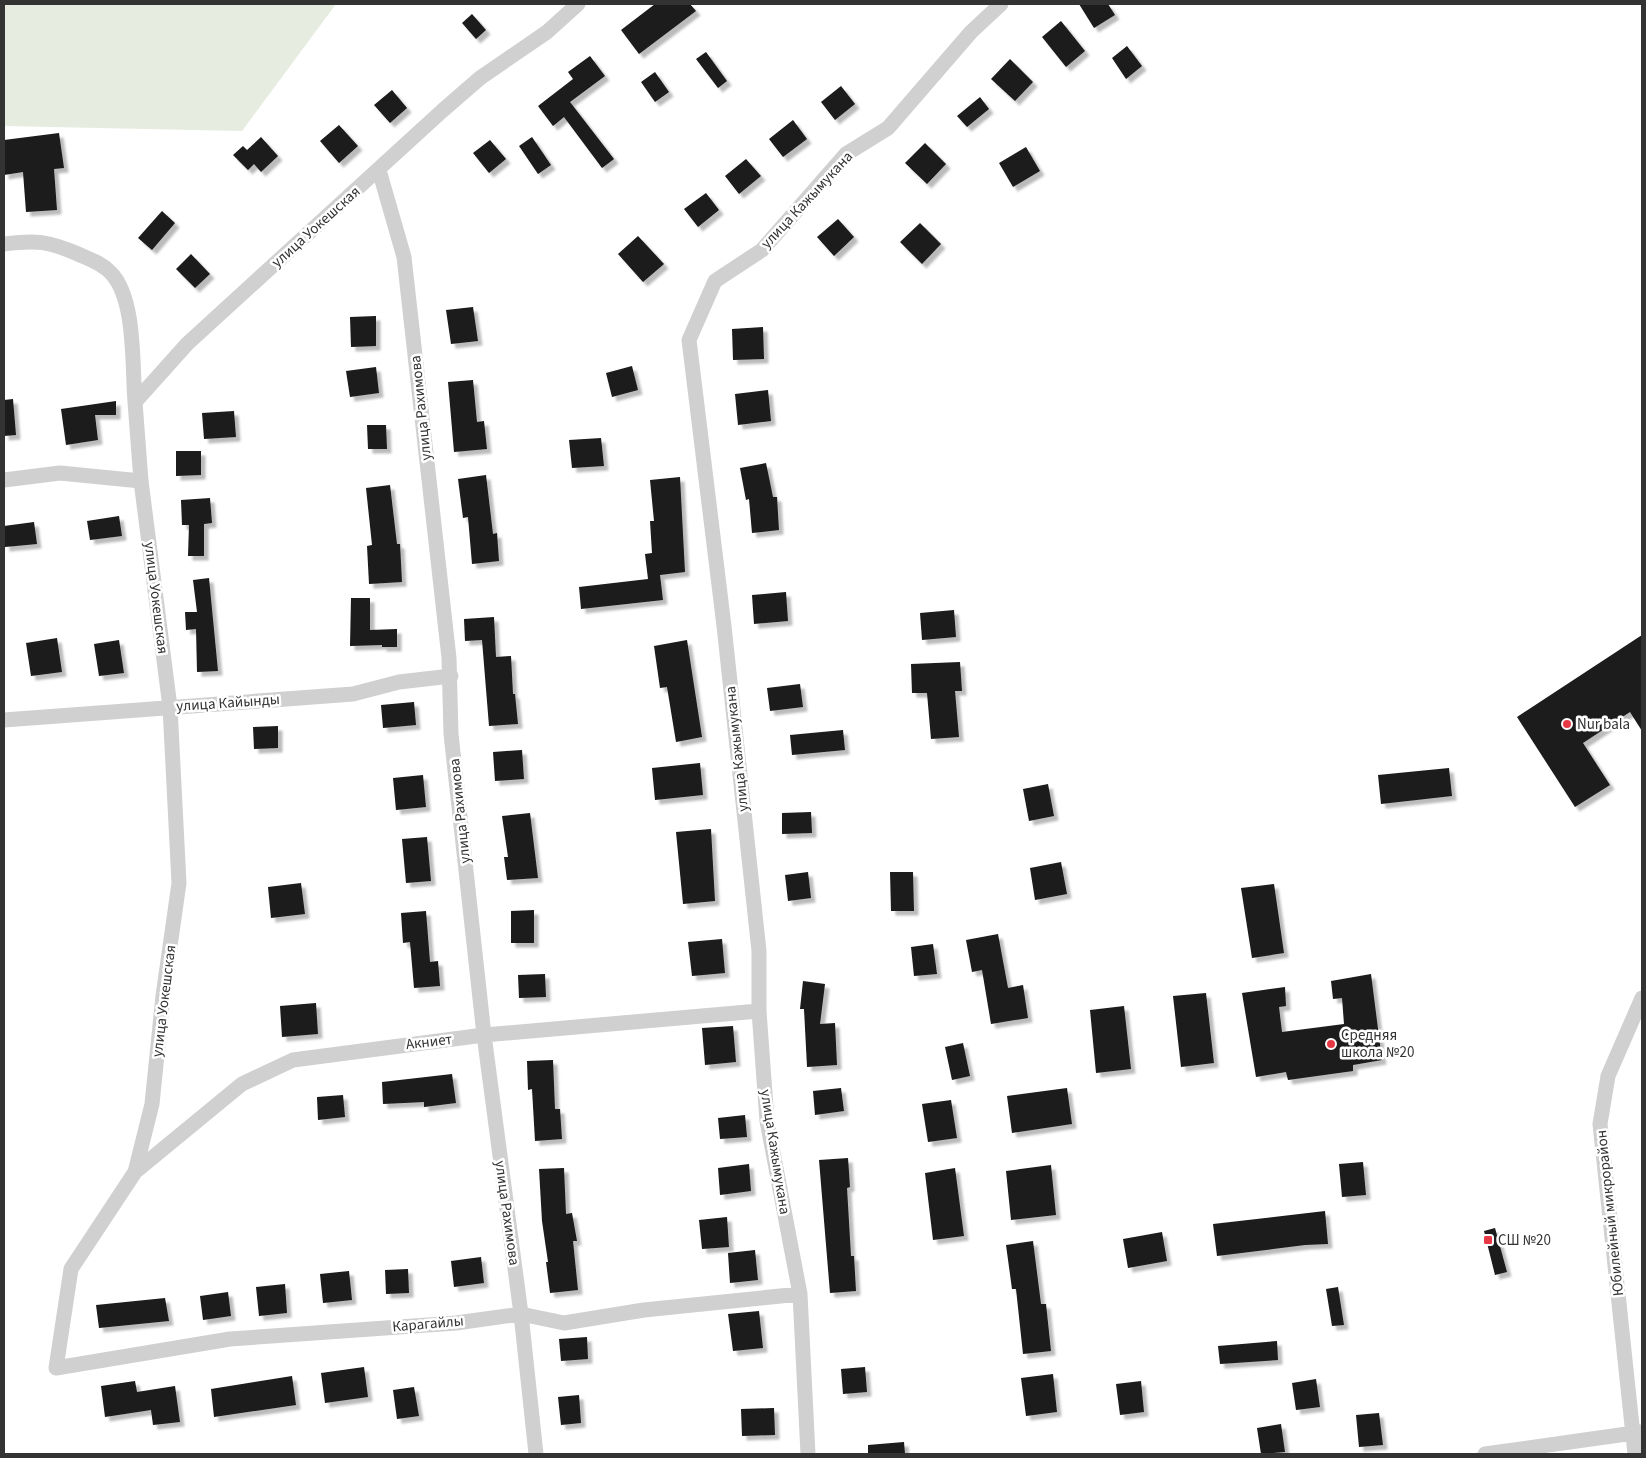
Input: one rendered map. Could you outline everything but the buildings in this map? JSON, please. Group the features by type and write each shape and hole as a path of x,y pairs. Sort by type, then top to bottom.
{"street":[{"name":"улица Уокешская","path":"56,1368 71,1269 135,1172 152,1104 163,996 179,883 170,707 141,481 135,402 187,344 480,78 547,32 578,4"},
{"name":"улица Кажымукана","path":"808,1454 800,1294 767,1121 758,942 724,626 689,340 715,281 762,250 846,154 888,128 971,32 1001,4"},
{"name":"улица Рахимова","path":"379,170 404,257 451,676 451,734 484,1035 521,1314 536,1454"},
{"path":"4,244 34,240 48,243 99,264 111,273 120,286 126,303 135,402"},
{"path":"4,480 60,473 141,481"},
{"name":"улица Кайынды","path":"4,720 353,694 399,682 451,676"},
{"name":"Юбилейный микрорайон","path":"1635,1454 1638,1433 1600,1124 1608,1076 1642,998"},
{"name":"Акниет","path":"135,1172 242,1084 293,1060 484,1035 760,1011"},
{"name":"Карагайлы","path":"56,1368 230,1340 456,1323 521,1314 564,1323 644,1310 800,1294"},
{"path":"1485,1454 1638,1433"}],"shaded area":[{"path":"4,4 336,4 242,131 4,126"}],"place":[{"name":"Nur bala","path":"1567,724"},
{"name":"Средняя школа №20","path":"1331,1044"},
{"name":"СШ №20","path":"1488,1240"}]}
